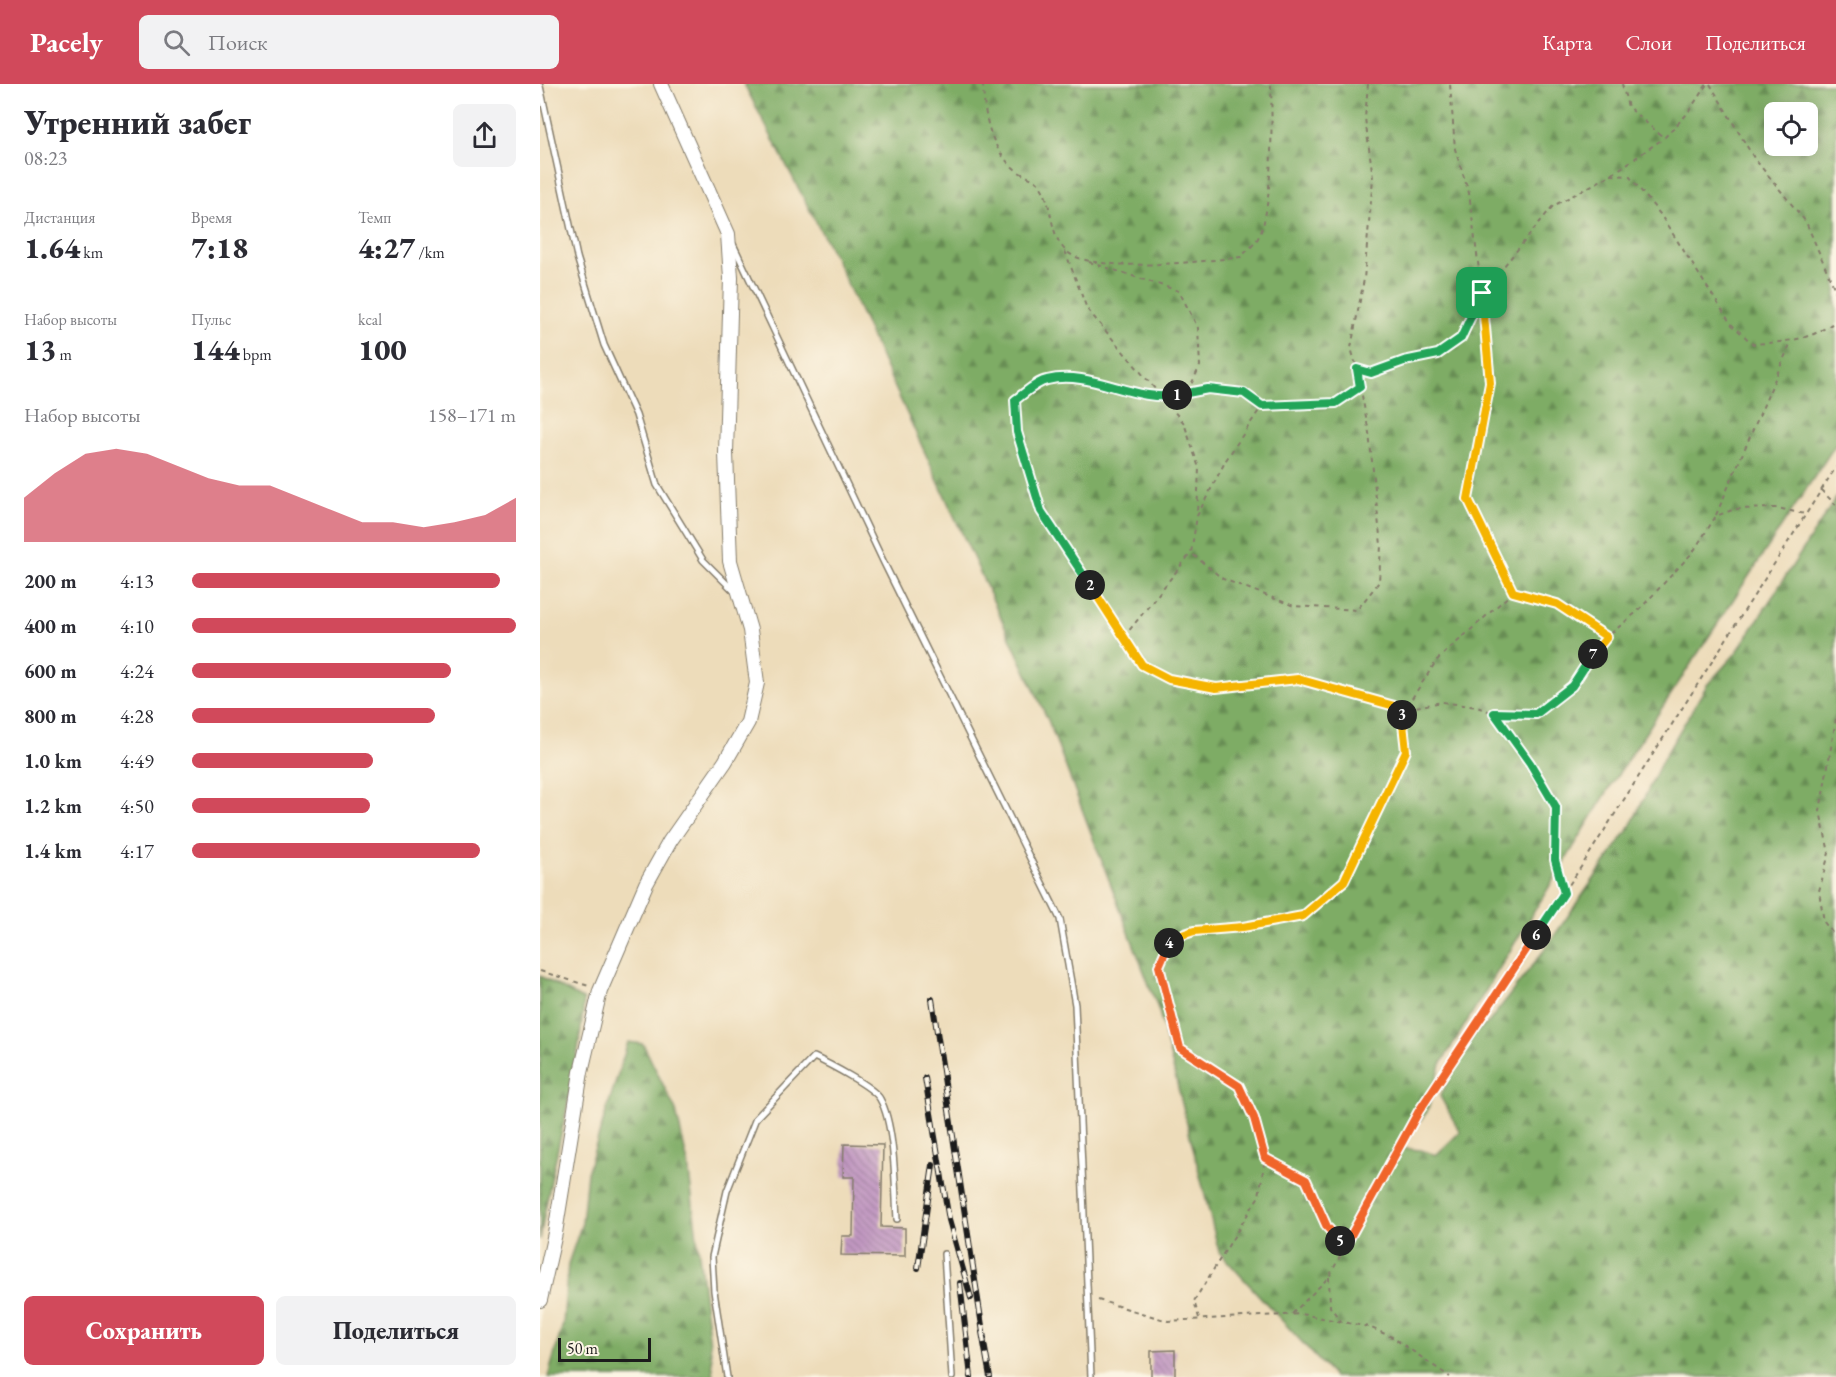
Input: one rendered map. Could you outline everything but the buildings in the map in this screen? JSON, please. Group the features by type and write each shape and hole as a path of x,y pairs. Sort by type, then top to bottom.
{"street":[{"path":"540,1300 555,1233 581,1072 600,991 646,884 670,841 725,762 751,712 757,683 755,656 730,561 727,509 731,278 728,234 661,84"}],"lane":[{"path":"540,86 577,257 604,345 636,415 657,485 703,560 739,597"},
{"path":"728,234 884,563 1060,919 1075,1005 1091,1377"},
{"path":"727,1377 714,1291 712,1257 727,1191 756,1118 814,1057 836,1067 880,1098 890,1133 897,1219"},
{"path":"944,1254 952,1377"}],"path":[{"path":"983,84 984,117 998,151 1016,170 1038,182 1048,200 1055,231 1087,309 1160,398 1184,423 1199,468 1197,516 1191,553 1124,638"},
{"path":"1083,261 1176,265 1241,257 1259,236 1266,205 1272,124 1271,84"},
{"path":"1191,553 1223,579 1294,606 1357,610 1379,582 1381,545 1369,433 1351,348 1364,279 1373,178 1365,118 1368,84"},
{"path":"1450,84 1455,150 1469,193 1482,293 1490,383 1468,499 1513,592 1557,604 1607,637"},
{"path":"1622,84 1628,107 1664,138"},
{"path":"1357,369 1371,373 1404,361 1438,354 1461,338 1482,293 1553,206 1611,176 1664,138 1687,114 1709,84 1754,158 1806,222 1836,292"},
{"path":"1611,176 1629,176 1660,214 1731,324 1753,344 1791,342 1820,333 1836,321"},
{"path":"1065,251 1083,261 1179,291 1197,328 1198,337 1200,366 1187,393"},
{"path":"1360,387 1336,403 1262,406 1244,393 1208,389 1160,398 1079,379 1068,379 1046,380 1015,400 1017,432 1041,511 1142,665 1169,679 1216,688 1298,679 1405,709 1442,702 1477,707 1494,713 1536,714 1572,686 1607,637 1638,611 1693,552 1716,516 1791,342"},
{"path":"1197,516 1226,460 1262,406"},
{"path":"1292,1314 1329,1277 1419,1111 1564,893 1836,467"},
{"path":"1821,490 1836,505"},
{"path":"1716,516 1734,508 1777,508 1806,514"},
{"path":"1199,1318 1194,1300 1259,1196 1265,1158 1254,1118 1239,1086 1180,1048 1159,966 1170,939 1194,931 1243,927 1303,916 1344,881 1406,751 1401,718 1405,709 1437,660 1513,592"},
{"path":"1494,713 1530,763 1556,807 1555,860 1564,893"},
{"path":"1836,719 1820,811 1829,853 1819,891 1824,922 1836,938"},
{"path":"540,971 571,979 600,991"},
{"path":"1265,1158 1306,1180 1327,1227 1345,1246"},
{"path":"1329,1277 1330,1307 1342,1322"},
{"path":"1086,1296 1168,1321 1292,1314 1369,1327 1392,1337 1450,1377"}],"green space":[{"path":"744,84 1836,84 1836,444 1615,779 1441,1064 1427,1112 1397,1148 1421,1150 1436,1155 1460,1132 1440,1096 1474,1034 1489,1022 1545,949 1630,827 1663,759 1707,685 1737,652 1836,498 1836,1377 1334,1377 1219,1252 1159,1011 1048,720 839,266"},
{"path":"540,976 584,1000 571,1090 540,1240"},
{"path":"628,1042 643,1044 676,1111 688,1164 714,1377 548,1377 563,1324 568,1264 582,1223 587,1173"}],"railway":[{"path":"932,999 984,1339"},
{"path":"925,1078 949,1220 971,1298"},
{"path":"918,1268 933,1165"},
{"path":"960,1283 971,1377"},
{"path":"982,1332 990,1377"}],"route":[{"path":"1482,293 1490,383 1468,499 1513,592 1557,604 1607,637 1572,686 1536,714 1494,713 1530,763 1556,807 1555,860 1564,893 1419,1111 1345,1246 1327,1227 1306,1180 1265,1158 1254,1118 1239,1086 1210,1070 1180,1048 1159,966 1170,939 1194,931 1243,927 1303,916 1344,881 1406,751 1401,718 1405,709 1298,679 1216,688 1169,679 1142,665 1041,511 1017,432 1015,400 1046,380 1079,379 1160,398 1208,389 1244,393 1262,406 1336,403 1360,387 1357,369 1371,373 1404,361 1438,354 1461,338 1482,293"}]}
